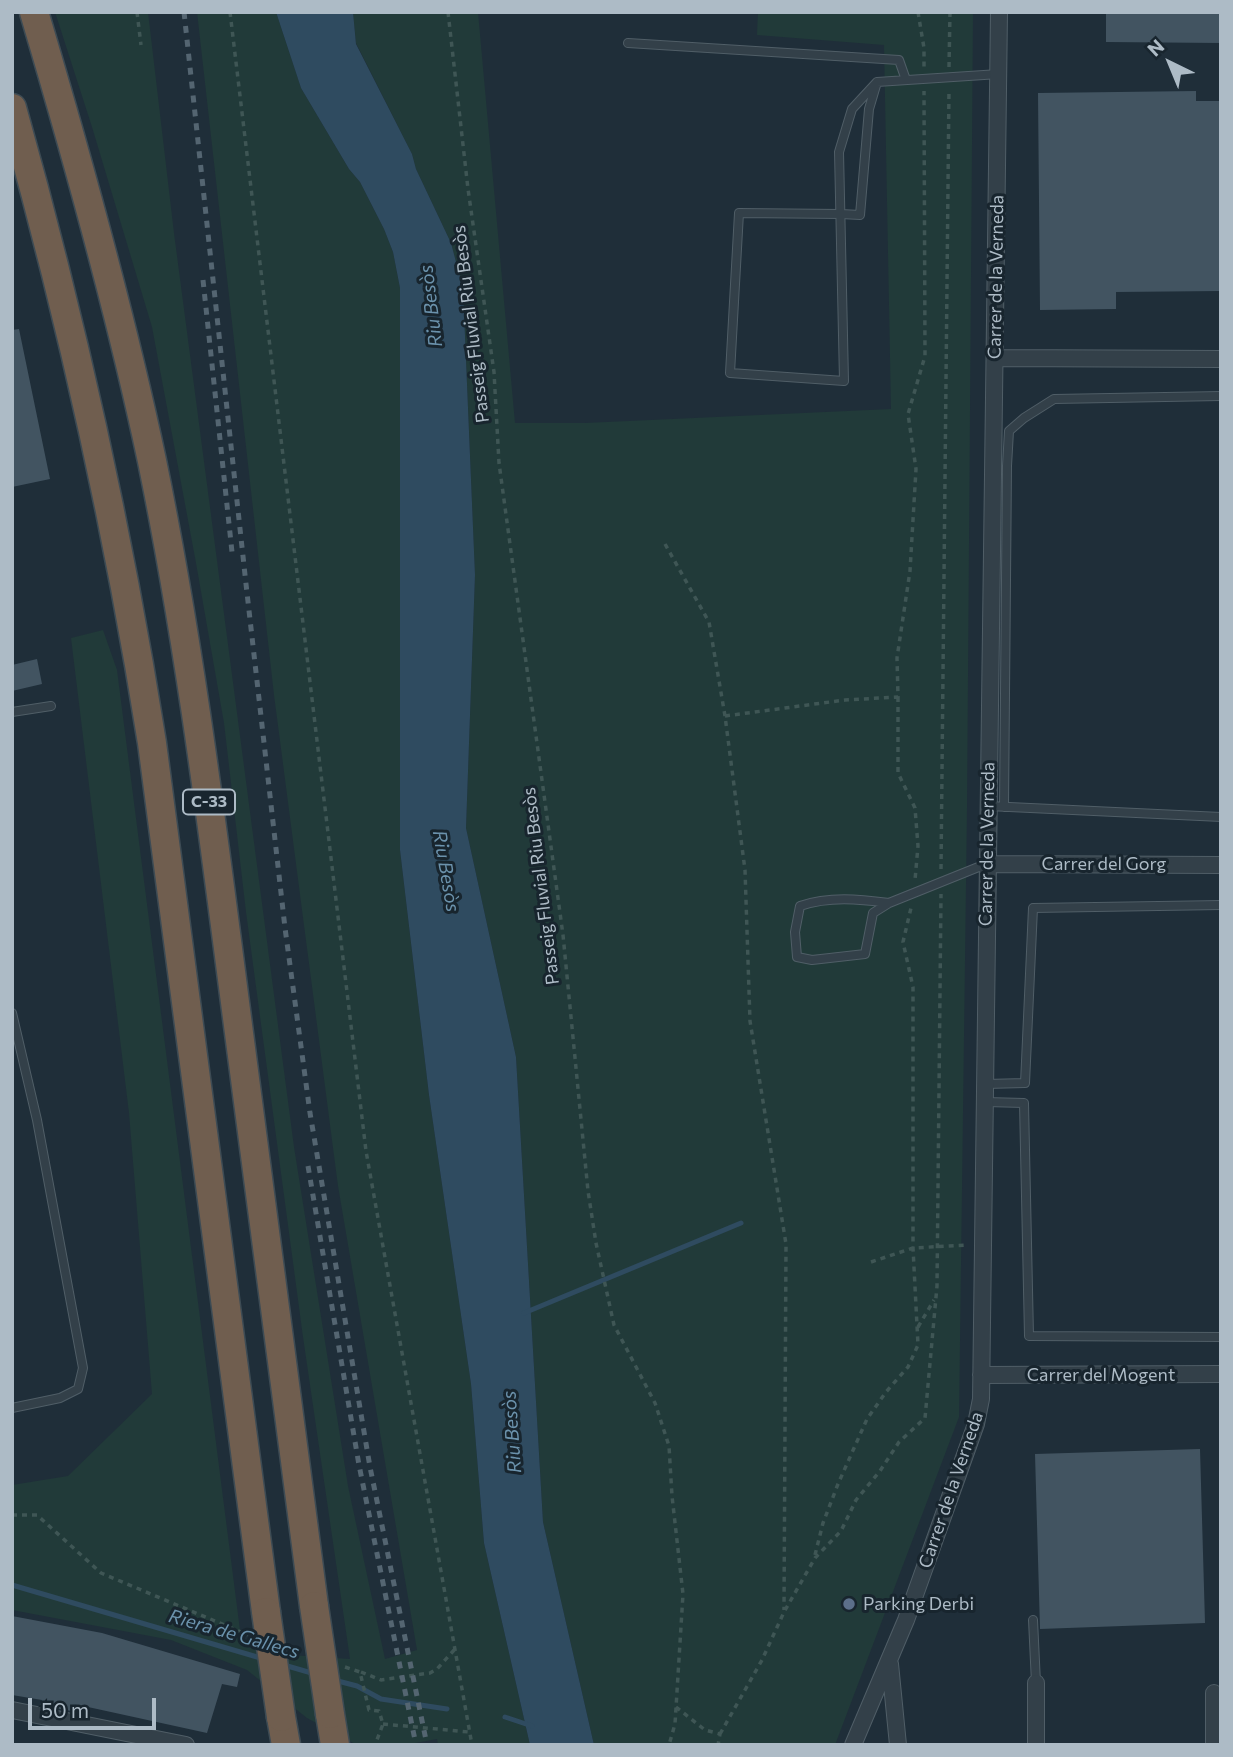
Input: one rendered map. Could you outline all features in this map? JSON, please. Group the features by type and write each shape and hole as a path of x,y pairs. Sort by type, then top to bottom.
{"highway":[{"name":"C-33","path":"34,12 87,196 122,333 152,460 173,575 201,748 314,1606 335,1745"},
{"name":"C-33","path":"12,108 69,319 97,439 132,620 152,743 266,1612 286,1745"}],"street":[{"name":"Carrer de la Verneda","path":"853,1745 906,1620 976,1424 981,1399 986,1102 986,864 996,807 999,12"},
{"path":"996,358 1221,359"},
{"name":"Carrer del Gorg","path":"986,864 1221,865"},
{"name":"Carrer del Mogent","path":"981,1375 1221,1374"},
{"name":"Carrer de la Verneda","path":"890,1661 898,1741"},
{"path":"1036,1683 1036,1745"},
{"path":"1214,1693 1214,1745"},
{"path":"12,1710 186,1745"},
{"name":"Carrer de la Verneda","path":"866,1716 883,1716 891,1725 898,1741"}],"lane":[{"path":"628,43 899,60 906,80"},
{"path":"877,82 869,109 860,215 841,214 739,212 730,373 845,381 841,214 839,152 852,109 877,82 999,74"},
{"path":"1221,396 1054,400 1024,418 1009,431 996,807 1221,817"},
{"path":"12,712 51,706"},
{"path":"889,903 855,899 818,900 800,906 795,932 797,957 812,961 865,954 873,914 889,903 986,864"},
{"path":"986,1084 1025,1083 1033,908 1221,905"},
{"path":"12,1013 37,1120 83,1368 78,1389 60,1398 12,1408"},
{"path":"986,1102 1024,1103 1029,1336 1221,1337"},
{"path":"1033,1620 1036,1683"}],"path":[{"path":"137,12 141,45"},
{"path":"230,12 366,1151 472,1745"},
{"name":"Passeig Fluvial Riu Besòs","path":"448,12 468,189 494,372 499,463 563,935 588,1191 596,1243 614,1325 655,1403 669,1446 683,1594 675,1724 669,1745"},
{"path":"815,1558 823,1523 867,1419 908,1367 918,1345 913,1248 913,987 903,942 914,893 918,846 915,808 898,773 897,657 910,571 916,469 908,414 925,356 924,48 918,12"},
{"path":"665,544 709,622 725,716 745,870 750,1021 786,1244 784,1612"},
{"path":"725,716 845,700 898,697"},
{"path":"871,1262 913,1248 983,1244"},
{"path":"917,1329 936,1297"},
{"path":"12,1515 37,1515 101,1573 210,1620"},
{"path":"360,1672 381,1680 430,1673 455,1649"},
{"path":"676,1707 705,1730 720,1734 718,1745"},
{"path":"375,1745 383,1724 469,1732"}],"green space":[{"path":"55,12 148,12 174,233 294,1147 348,1486 385,1659 417,1650 338,1186 274,695 197,12 276,12 301,88 349,169 360,182 393,252 400,288 400,850 429,1095 471,1384 484,1543 530,1745 438,1745 437,1739 405,1745 357,1745 307,1718 247,1670 171,1640 12,1610 12,1485 68,1476 152,1394 129,1113 71,638 103,630 117,670 241,1638 291,1655 350,1659 303,1337 246,912 224,723 196,563 152,327"},
{"path":"353,12 478,12 515,423 585,423 891,409 884,45 757,35 758,12 973,12 959,1417 835,1745 594,1745 543,1522 516,1057 466,828 475,575 463,288 451,243 416,169 412,154 356,43"}],"water":[{"name":"Riu Besòs","path":"276,12 353,12 356,44 412,154 416,169 451,243 463,288 475,575 466,828 516,1057 543,1522 594,1745 530,1745 484,1543 471,1384 429,1095 400,850 400,288 393,252 384,229 360,182 349,169 301,88"}],"building":[{"path":"1106,12 1221,12 1221,43 1106,42"},
{"path":"1196,91 1196,101 1221,101 1221,291 1116,292 1116,309 1040,310 1038,93"},
{"path":"19,329 50,479 12,487 12,330"},
{"path":"37,659 42,684 12,691 12,665"},
{"path":"1200,1449 1205,1623 1040,1629 1035,1454"},
{"path":"12,1616 102,1633 240,1674 237,1687 222,1684 207,1733 88,1707 87,1714 40,1705 42,1700 12,1695"}],"waterway":[{"path":"524,1313 741,1223"},
{"name":"Riera de Gallecs","path":"12,1585 264,1659"},
{"name":"Riera de Gallecs","path":"284,1665 315,1674"},
{"name":"Riera de Gallecs","path":"334,1680 357,1686 381,1699 447,1709"},
{"name":"Riera de Gallecs","path":"505,1717 532,1726"}],"railway":[{"path":"184,12 285,928 310,1113 370,1467 427,1745"},
{"path":"203,280 232,552"},
{"path":"308,1166 359,1465 416,1745"}],"place":[{"name":"Parking Derbi","path":"849,1604"}]}
